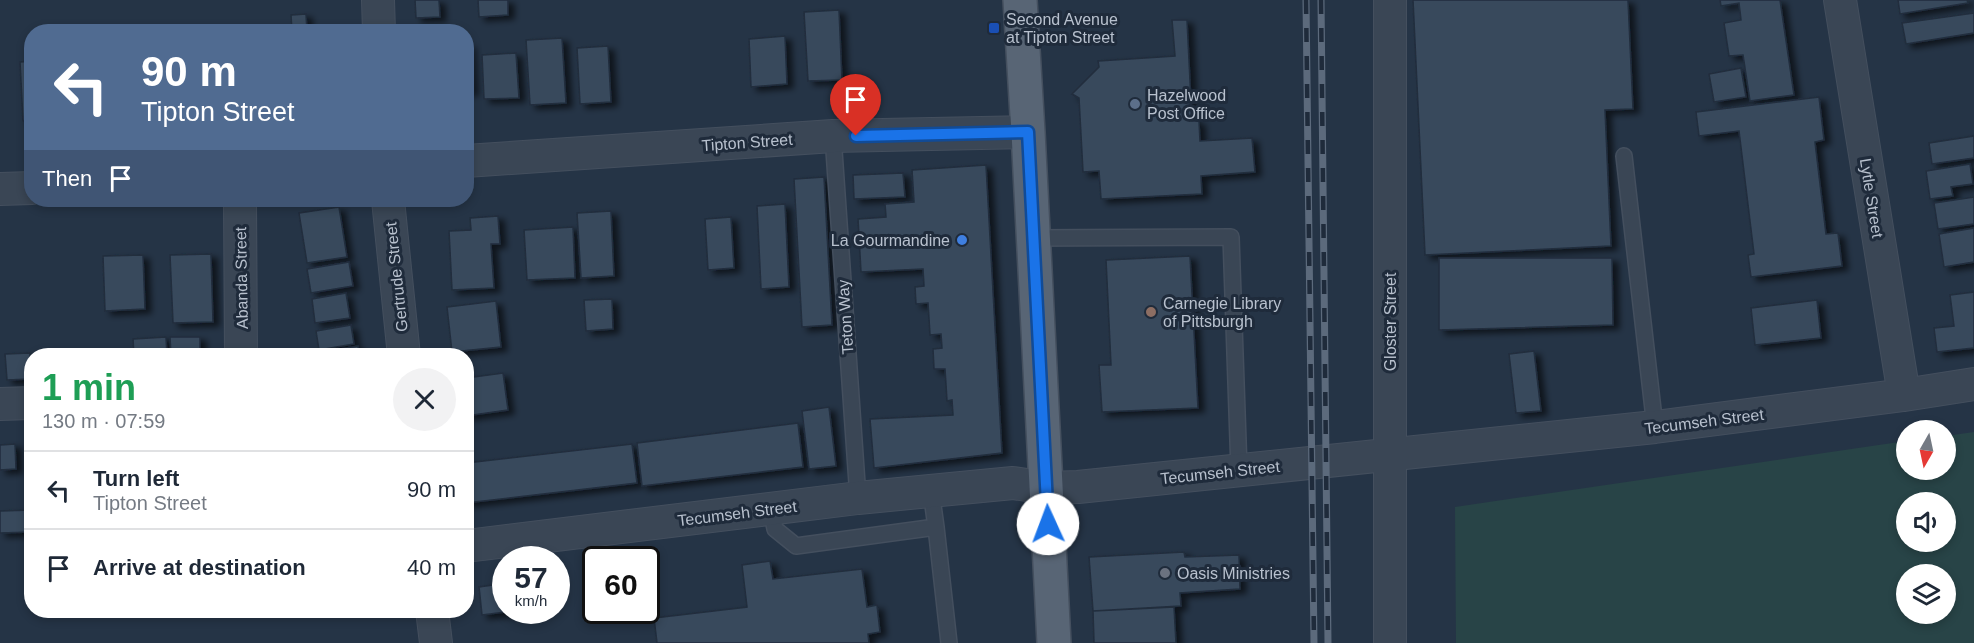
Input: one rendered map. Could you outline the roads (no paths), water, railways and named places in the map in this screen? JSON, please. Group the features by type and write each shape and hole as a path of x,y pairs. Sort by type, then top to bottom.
{"main road":[{"path":"1020,0 1054,643"}],"street":[{"path":"378,0 379,24"},
{"name":"Gloster Street","path":"1390,0 1390,643"},
{"name":"Lytle Street","path":"1840,0 1904,395"},
{"name":"Tipton Street","path":"474,160 833,136 1028,132"},
{"path":"0,189 24,188"},
{"name":"Abanda Street","path":"240,207 241,348"},
{"name":"Gertrude Street","path":"389,207 403,348"},
{"name":"Tecumseh Street","path":"474,545 858,498 1013,483 1047,488 1078,487 1655,427 1974,384"},
{"path":"0,404 24,403"},
{"path":"433,618 436,643"}],"lane":[{"name":"Teton Way","path":"833,136 858,498"},
{"path":"1624,156 1655,427"},
{"path":"1033,238 1231,237 1239,470"},
{"path":"932,491 949,643"},
{"path":"771,509 775,529 796,546 936,526"}],"railway":[{"path":"1306,0 1314,643"},
{"path":"1321,0 1328,643"}],"place":[{"name":"Second Avenue at Tipton Street","path":"994,28"},
{"name":"Hazelwood Post Office","path":"1135,104"},
{"name":"La Gourmandine","path":"962,240"},
{"name":"Carnegie Library of Pittsburgh","path":"1151,312"},
{"name":"Oasis Ministries","path":"1165,573"}]}
